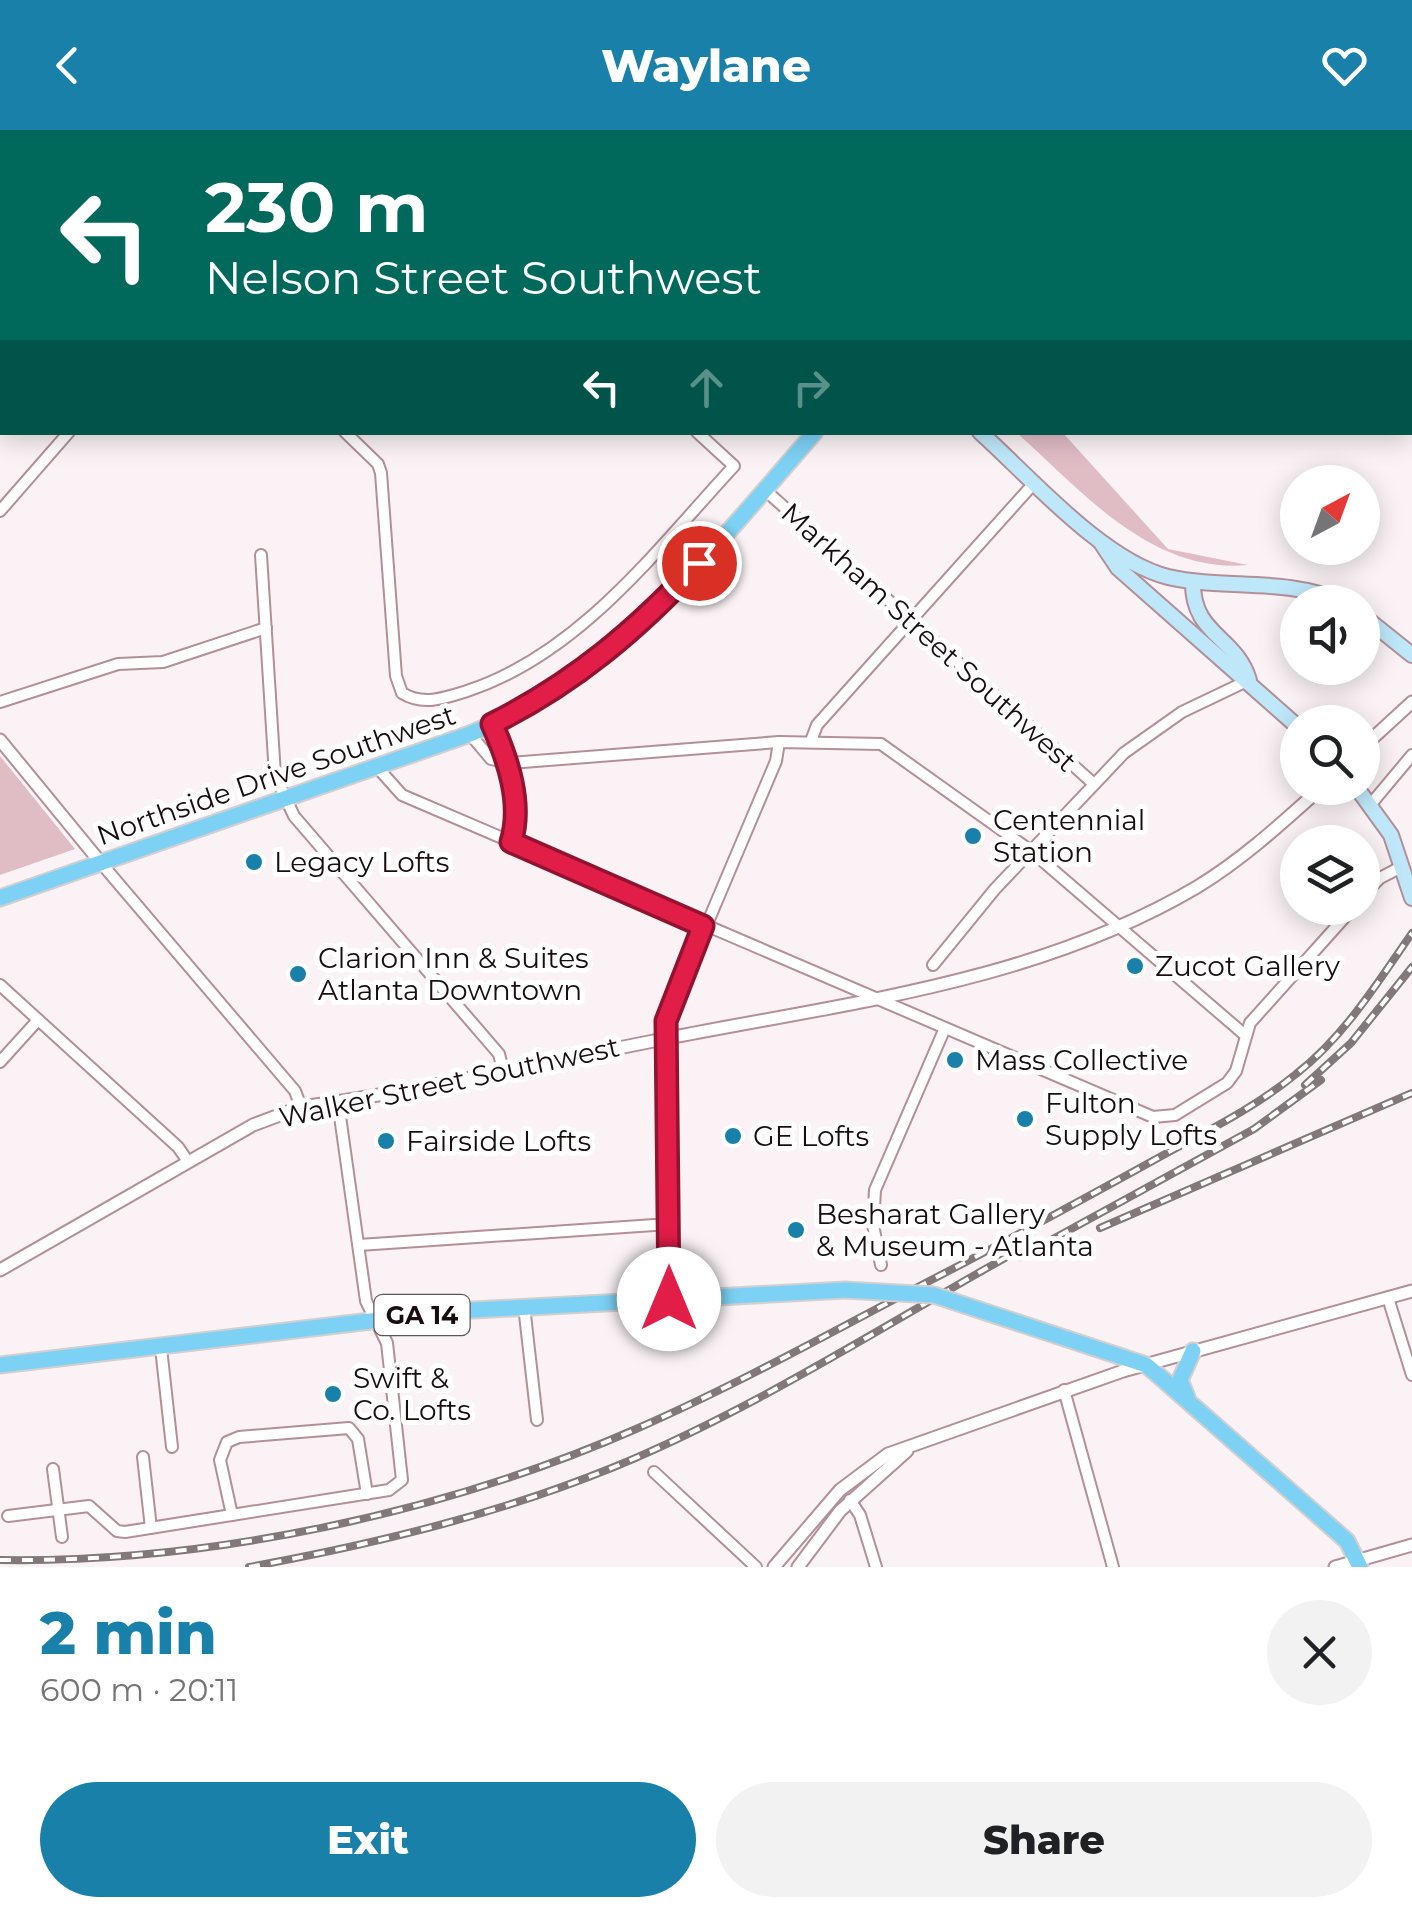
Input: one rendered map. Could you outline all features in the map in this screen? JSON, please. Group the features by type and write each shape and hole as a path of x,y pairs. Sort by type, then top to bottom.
{"main road":[{"name":"Northside Drive Southwest","path":"0,898 492,724 596,663 634,630 812,435"},
{"path":"983,435 1102,541 1154,572 1193,582 1280,586"},
{"path":"1102,541 1118,568 1280,710"},
{"path":"1193,582 1198,616 1244,661 1249,680"},
{"path":"1380,629 1412,655"},
{"path":"1371,805 1392,835 1412,898"},
{"name":"GA 14","path":"0,1365 524,1306 845,1290 934,1294 1146,1365"},
{"path":"1192,1351 1180,1380 1192,1405"},
{"path":"1146,1365 1347,1541 1359,1564"}],"street":[{"path":"0,511 66,435"},
{"path":"350,435 378,464 381,473 396,676 402,692 414,700 440,700 524,666 560,642 623,586 734,466 700,435"},
{"path":"811,741 818,725 1036,482"},
{"name":"Markham Street Southwest","path":"765,490 1094,784"},
{"path":"262,555 275,775 304,828 498,1054 503,1070"},
{"path":"0,702 118,664 163,662 266,628"},
{"path":"933,965 1031,851 1152,730 1249,680"},
{"path":"1380,731 1412,702"},
{"path":"492,724 510,763 515,830 511,842"},
{"path":"470,734 491,759 510,763 779,742 873,742 892,748 1031,851 1245,1035"},
{"path":"0,740 295,1091 301,1107"},
{"path":"669,1299 666,1038 670,1005 776,761 779,742"},
{"path":"1380,792 1412,755"},
{"path":"377,767 402,795 1153,1117 1164,1117 1227,1083 1236,1071 1250,1023 1337,925"},
{"name":"Walker Street Southwest","path":"0,1270 187,1160 253,1125 301,1107 873,998 1024,964 1118,928 1232,863 1301,805"},
{"path":"1380,878 1402,866"},
{"path":"0,985 178,1147 187,1160"},
{"path":"0,1062 38,1020"},
{"path":"881,1265 874,1225 875,1190 945,1028"},
{"path":"8,1516 89,1506 120,1532 394,1488 404,1470 387,1342 366,1301 338,1102"},
{"path":"358,1245 670,1224"},
{"path":"774,1567 840,1490 871,1464 1064,1390 1412,1291"},
{"path":"1388,1298 1412,1375"},
{"path":"524,1306 538,1420"},
{"path":"161,1348 172,1446"},
{"path":"1064,1390 1113,1567"},
{"path":"232,1515 220,1460 227,1442 239,1438 349,1428 358,1439 367,1494"},
{"path":"798,1567 850,1500 907,1450"},
{"path":"143,1458 151,1528"},
{"path":"53,1469 62,1537"},
{"path":"654,1472 756,1567"},
{"path":"840,1490 860,1515 876,1567"},
{"path":"1335,1567 1359,1564 1412,1545"}],"shaded area":[{"path":"1019,435 1065,435 1168,549 1248,565 1213,564 1180,556 1149,542 1093,503"},
{"path":"0,756 75,849 0,875"}],"railway":[{"path":"0,1560 161,1553 325,1527 485,1485 636,1429 801,1349 1250,1107 1330,1043 1412,933"},
{"path":"1305,1085 1351,1043 1412,967"},
{"path":"1020,1257 1254,1129 1321,1080"},
{"path":"1100,1228 1412,1093"},
{"path":"249,1567 434,1526 525,1500 614,1467 772,1391 1028,1245"}],"place":[{"name":"Centennial Station","path":"973,836"},
{"name":"Legacy Lofts","path":"254,862"},
{"name":"Zucot Gallery","path":"1135,966"},
{"name":"Clarion Inn & Suites Atlanta Downtown","path":"298,974"},
{"name":"Mass Collective","path":"955,1060"},
{"name":"Fulton Supply Lofts","path":"1025,1119"},
{"name":"GE Lofts","path":"733,1136"},
{"name":"Fairside Lofts","path":"386,1141"},
{"name":"Besharat Gallery & Museum - Atlanta","path":"796,1230"},
{"name":"Swift & Co. Lofts","path":"333,1394"}],"route":[{"path":"669,1299 670,1086 666,1021 703,926 511,842 515,830 510,763 492,724 536,702 596,663 646,620 699,563"}]}
